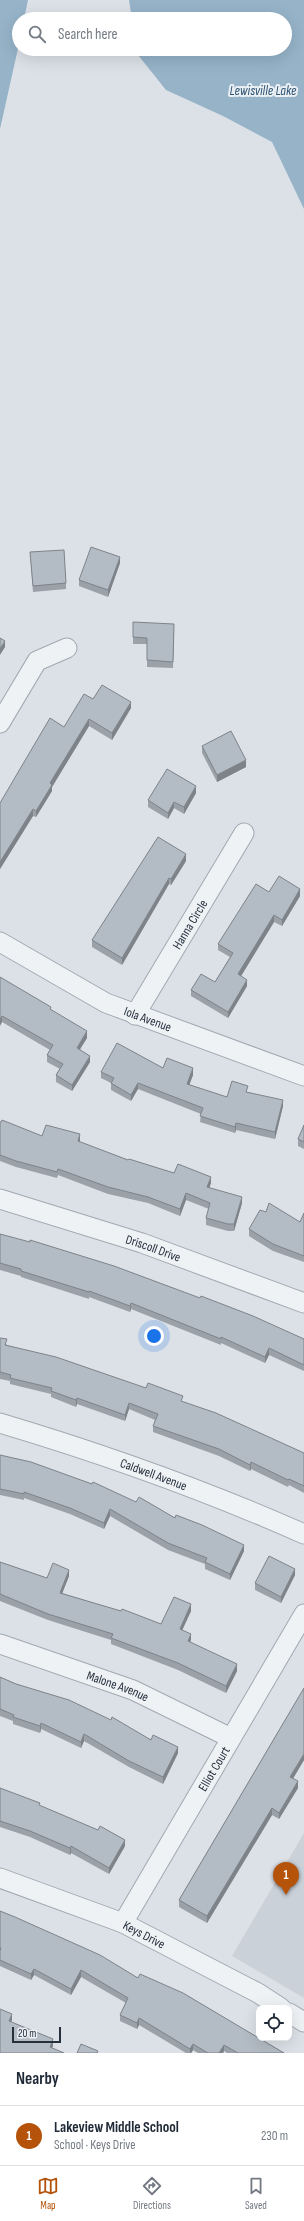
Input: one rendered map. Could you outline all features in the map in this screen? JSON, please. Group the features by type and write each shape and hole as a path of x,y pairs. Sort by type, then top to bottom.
{"street":[{"path":"0,723 37,661 68,648"},
{"name":"Hanna Circle","path":"135,1015 244,833"},
{"name":"Iola Avenue","path":"0,942 106,1003 135,1015 304,1076"},
{"name":"Driscoll Drive","path":"0,1199 142,1242 304,1303"},
{"name":"Caldwell Avenue","path":"0,1423 82,1447 151,1471 242,1507 304,1534"},
{"name":"Elliot Court","path":"123,1923 304,1614"},
{"name":"Malone Avenue","path":"0,1644 133,1690 231,1738"},
{"name":"Keys Drive","path":"0,1878 123,1923 258,1993 276,2005"},
{"path":"292,2015 304,2022"}],"shaded area":[{"path":"304,1833 304,1998 232,1956"}],"water":[{"path":"0,0 28,0 25,12 12,12 12,56 16,56 0,129"},
{"name":"Lewisville Lake","path":"129,0 304,0 304,209 272,142 223,116 166,90 139,56 292,56 292,12 131,12"}],"building":[{"path":"91,547 120,557 108,590 79,580"},
{"path":"64,550 66,583 33,586 30,552"},
{"path":"133,622 174,624 173,662 147,660 147,638 133,637"},
{"path":"0,638 5,641 0,649"},
{"path":"102,685 131,702 112,733 89,719 50,783 52,785 36,811 33,809 0,862 0,803 50,718 64,727 84,694 93,699"},
{"path":"231,731 246,760 217,775 202,746"},
{"path":"167,769 196,786 184,807 174,802 168,813 148,800"},
{"path":"158,837 186,854 171,879 169,878 122,958 92,940"},
{"path":"279,876 300,889 282,920 274,915 238,974 247,980 228,1012 191,990 201,974 215,982 233,953 218,944 256,884 269,892"},
{"path":"0,977 51,1007 50,1009 87,1031 77,1048 90,1056 72,1085 56,1075 63,1064 47,1055 53,1045 2,1016 0,1020"},
{"path":"117,1043 163,1068 167,1058 193,1068 187,1084 227,1097 232,1081 248,1086 246,1092 283,1100 275,1132 236,1123 235,1127 200,1116 203,1108 138,1083 131,1095 111,1083 114,1078 101,1072"},
{"path":"2,1120 42,1136 46,1125 80,1134 78,1141 128,1160 129,1159 174,1173 178,1164 211,1177 207,1187 242,1197 234,1224 228,1224 206,1218 210,1203 186,1193 180,1209 148,1197 108,1187 58,1169 57,1172 0,1155 0,1122"},
{"path":"304,1125 304,1142 298,1139"},
{"path":"269,1203 300,1222 304,1213 304,1256 273,1244 249,1229 260,1210 266,1212"},
{"path":"0,1234 30,1242 30,1240 114,1266 200,1298 201,1296 253,1316 304,1339 304,1365 269,1348 265,1357 221,1337 221,1339 131,1303 130,1306 89,1291 21,1271 21,1269 0,1263"},
{"path":"0,1338 7,1339 5,1345 56,1357 146,1388 148,1383 183,1396 181,1401 216,1413 304,1453 304,1486 251,1462 250,1465 219,1449 153,1426 158,1414 129,1403 125,1415 77,1398 76,1400 51,1391 52,1388 10,1378 11,1375 0,1372"},
{"path":"0,1455 31,1462 92,1484 93,1482 136,1502 139,1497 175,1518 176,1515 202,1525 244,1545 230,1574 205,1562 207,1558 168,1543 110,1509 104,1523 70,1508 24,1492 24,1494 0,1489"},
{"path":"269,1556 295,1569 281,1597 255,1583"},
{"path":"0,1562 47,1578 53,1563 69,1570 60,1593 121,1611 122,1609 161,1624 174,1597 191,1604 180,1629 191,1634 188,1641 237,1664 226,1686 178,1663 111,1638 113,1634 48,1614 0,1594"},
{"path":"0,1677 16,1684 69,1700 111,1720 112,1717 151,1740 153,1735 178,1747 163,1777 129,1761 84,1734 81,1742 41,1723 40,1726 13,1717 14,1715 0,1709"},
{"path":"304,1688 304,1754 290,1777 298,1781 279,1813 272,1808 207,1916 179,1900"},
{"path":"0,1788 40,1803 39,1805 98,1830 100,1826 125,1840 109,1868 71,1846 70,1848 30,1831 0,1821"},
{"path":"0,1911 100,1955 138,1978 140,1974 183,1993 256,2036 256,2041 264,2041 284,2053 238,2053 224,2045 219,2053 208,2053 193,2044 190,2049 139,2018 137,2023 120,2015 128,1998 81,1970 71,1989 34,1969 31,1974 0,1960"},
{"path":"0,2009 12,2014 9,2021 53,2039 50,2047 64,2053 0,2053"},
{"path":"81,2044 98,2051 97,2053 77,2053"}],"place":[{"name":"Lakeview Middle School","path":"286,1895"}]}
